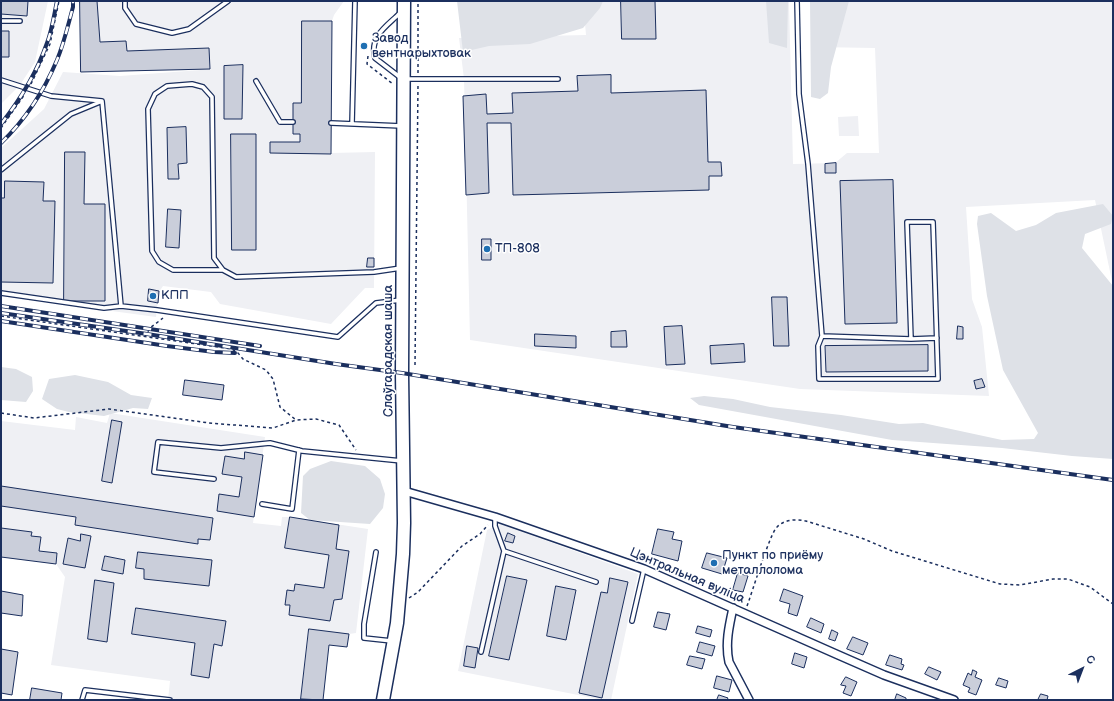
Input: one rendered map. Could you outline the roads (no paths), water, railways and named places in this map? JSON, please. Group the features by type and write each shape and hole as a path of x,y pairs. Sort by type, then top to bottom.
{"main road":[{"name":"Слаўгарадская шаша","path":"383,700 394,641 404,554 402,268 404,5"}],"street":[{"name":"Цэнтральная вуліца","path":"404,491 495,517 644,569 884,675 954,700"},
{"path":"733,608 727,640 729,662 749,700"}],"lane":[{"path":"125,1 125,8 136,24 172,33 189,29 228,1"},
{"path":"352,124 355,1"},
{"path":"797,1 799,94 808,164 822,336 818,346 819,379 938,378 934,222 907,222 911,339"},
{"path":"404,5 376,38 374,47 375,58 403,80 418,78 558,79"},
{"path":"1,21 20,21"},
{"path":"1,80 51,96 102,101"},
{"path":"256,81 280,122 293,122"},
{"path":"223,270 173,270 159,262 152,251 148,109 155,94 167,86 192,84 203,87 212,97 214,258 223,270 236,277 374,272 402,268"},
{"path":"1,170 71,114 102,101"},
{"path":"102,101 121,306"},
{"path":"331,124 403,126"},
{"path":"1,293 104,308 121,306 171,312 338,337 376,303 402,300"},
{"path":"822,336 911,339 937,338"},
{"path":"214,479 154,472 158,442 222,448 270,443 299,450 404,461"},
{"path":"262,504 292,509 299,450"},
{"path":"481,652 504,551 495,526 495,517"},
{"path":"504,551 596,582"},
{"path":"376,552 364,624 364,638 394,641"},
{"path":"632,620 644,569"},
{"path":"82,700 85,690 170,700"}],"railway":[{"path":"1,124 15,105 38,65 52,28 57,1"},
{"path":"1,143 26,115 46,83 62,47 73,7 73,1"},
{"path":"1,306 260,346"},
{"path":"1,313 402,373 733,427 1113,480"},
{"path":"1,321 167,346 235,353"}],"place":[{"name":"Завод вентнарыхтовак","path":"364,46"},
{"name":"ТП-808","path":"487,249"},
{"name":"КПП","path":"153,296"},
{"name":"Пункт по приёму металлолома","path":"714,563"}]}
